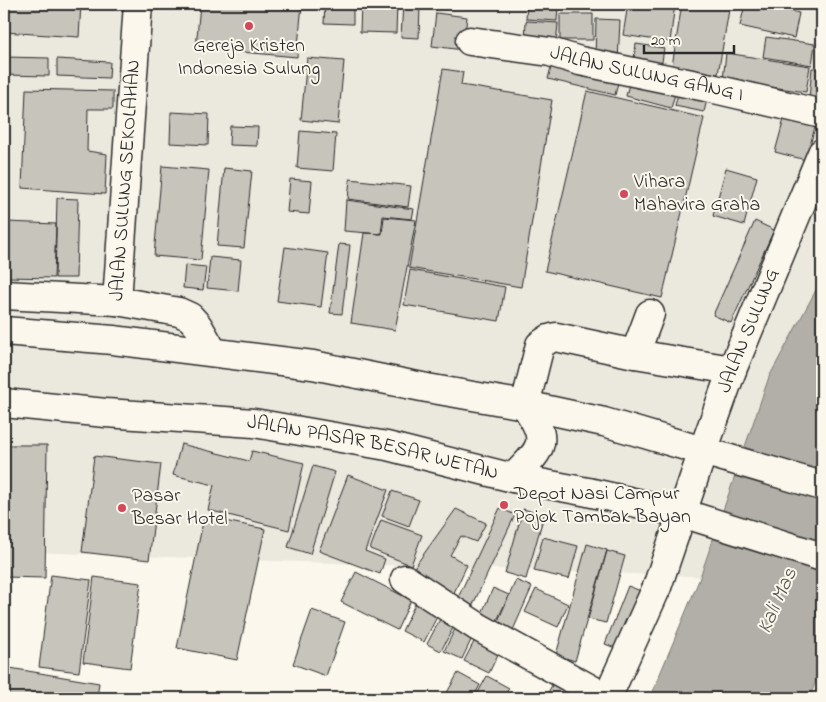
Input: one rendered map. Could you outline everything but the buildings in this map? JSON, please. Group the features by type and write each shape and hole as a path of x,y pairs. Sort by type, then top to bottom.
{"main road":[{"name":"JALAN SULUNG SEKOLAHAN","path":"138,4 117,301 179,312 190,317 198,326 213,352"},
{"name":"JALAN SULUNG GANG I","path":"470,41 550,52 580,61 706,86 822,114"},
{"name":"JALAN SULUNG","path":"607,698 657,587 702,451 732,370 822,153"},
{"path":"4,296 117,301"},
{"path":"635,354 650,314"},
{"path":"4,331 113,340 313,365 525,405 604,422 822,486"},
{"path":"513,478 536,454 540,444 540,430 525,405 540,345 550,339 556,337 635,354 732,370"},
{"name":"JALAN PASAR BESAR WETAN","path":"4,403 106,413 254,423 387,446 513,478 588,492 682,513 822,557"},
{"path":"405,579 478,627 607,698"}],"shaded area":[{"path":"4,4 822,4 822,581 4,551"}],"water":[{"name":"Kali Mas","path":"822,279 822,661 810,698 650,698 699,580 769,377"}],"place":[{"name":"Gereja Kristen Indonesia Sulung","path":"249,26"},
{"name":"Vihara Mahavira Graha","path":"624,194"},
{"name":"Depot Nasi Campur Pojok Tambak Bayan","path":"504,505"},
{"name":"Pasar Besar Hotel","path":"122,508"}]}
